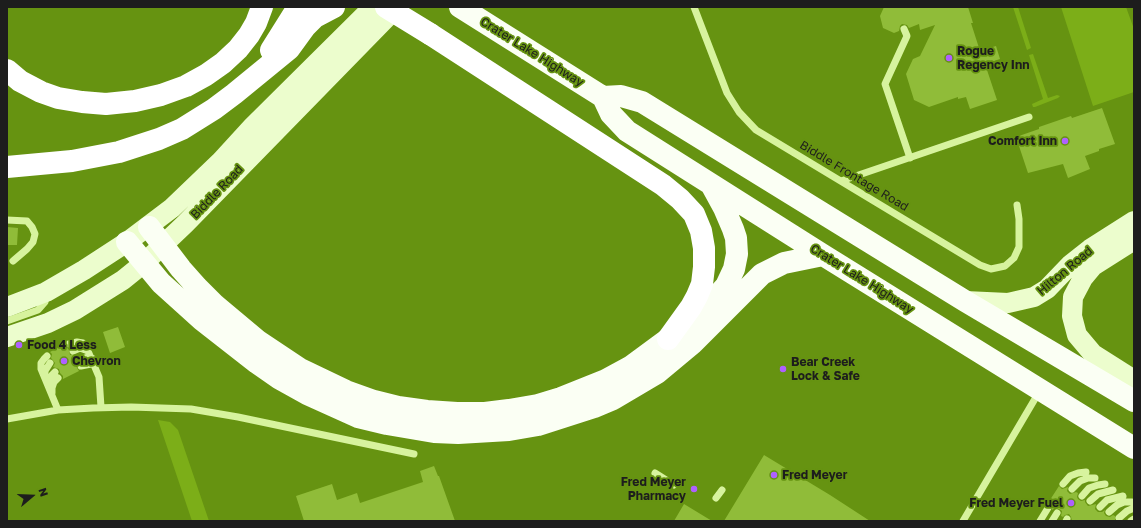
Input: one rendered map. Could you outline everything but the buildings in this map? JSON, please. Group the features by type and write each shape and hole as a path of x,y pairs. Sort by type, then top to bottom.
{"highway":[{"path":"7,70 20,81 41,92 58,98 106,104 142,100 186,86 206,75 223,63 238,49 249,35 256,23 262,7"},
{"path":"243,86 268,54 298,7"},
{"path":"7,167 87,158 119,152 168,136 214,109 288,49 304,27 315,16 334,7"},
{"path":"386,7 430,34 663,186 680,199 694,214 701,231 704,248 702,284 691,307 668,339"},
{"name":"Crater Lake Highway","path":"460,7 603,97 611,114 627,131 823,255 1134,448"},
{"path":"603,97 622,96 642,102 965,301 1134,401"},
{"path":"149,227 197,287 258,341 274,353 306,372 346,391 374,401 398,407 427,412 457,414 485,413 528,407 561,398 606,380 630,367 668,339 685,329 711,303 726,286 734,269 737,254 736,238 724,208 712,185"},
{"path":"127,242 161,283 202,320 274,375 307,394 358,417 419,430 458,433 509,430 538,425 587,410 613,399 657,372 694,343 762,274 784,263 823,255"}],"main road":[{"name":"Biddle Road","path":"7,307 46,292 84,270 149,227 172,208 221,161 253,126 373,7"},
{"name":"Biddle Road","path":"7,337 48,323 75,310 123,280 144,263 163,246 398,7"},
{"name":"Hilton Road","path":"965,301 1008,303 1034,297 1047,289 1071,264 1090,249 1134,222"},
{"name":"Hilton Road","path":"1134,240 1093,266 1083,278 1073,297 1072,316 1077,335 1094,354 1134,380"}],"lane":[{"name":"Biddle Frontage Road","path":"694,7 727,93 739,112 756,130 980,265 990,269 1005,266 1014,258 1019,248 1020,219 1017,205"},
{"path":"904,29 907,36 885,84 910,158"},
{"path":"841,181 1029,117"},
{"path":"7,220 27,221 35,234 33,242 12,261"},
{"path":"7,321 38,310 45,302 46,292"},
{"path":"71,347 77,342 83,343 92,358 99,377 101,408"},
{"path":"92,358 88,357 79,363 95,365"},
{"path":"49,359 44,359 41,369 58,410"},
{"path":"49,387 49,380 52,375 57,375 52,388 53,397"},
{"path":"963,521 1040,390"},
{"path":"7,419 58,410 101,408 191,409 232,416 414,454"},
{"path":"1063,484 1070,476 1086,472"},
{"path":"655,473 674,484"},
{"path":"1072,490 1080,482 1088,478 1095,478"},
{"path":"1082,496 1089,488 1105,484"},
{"path":"716,498 722,490"},
{"path":"1090,501 1098,494 1113,490"},
{"path":"1100,507 1107,500 1123,496"},
{"path":"1109,512 1117,505 1124,502 1133,505"},
{"path":"1119,518 1133,505"},
{"path":"1040,521 1048,508"},
{"path":"1052,521 1057,513"}],"green space":[{"path":"1013,7 1018,7 1031,48 1027,50"},
{"path":"1061,7 1126,7 1134,29 1134,92 1093,106"},
{"path":"1033,54 1048,98 1057,95 1060,96 1035,107 1033,107 1032,104 1043,99 1029,55"},
{"path":"158,420 170,422 178,430 209,521 192,521"}],"place":[{"name":"Rogue Regency Inn","path":"949,58"},
{"name":"Comfort Inn","path":"1065,141"},
{"name":"Food 4 Less","path":"19,345"},
{"name":"Chevron","path":"64,361"},
{"name":"Bear Creek Lock & Safe","path":"783,369"},
{"name":"Fred Meyer","path":"774,475"},
{"name":"Fred Meyer Pharmacy","path":"694,489"},
{"name":"Fred Meyer Fuel","path":"1071,503"}]}
